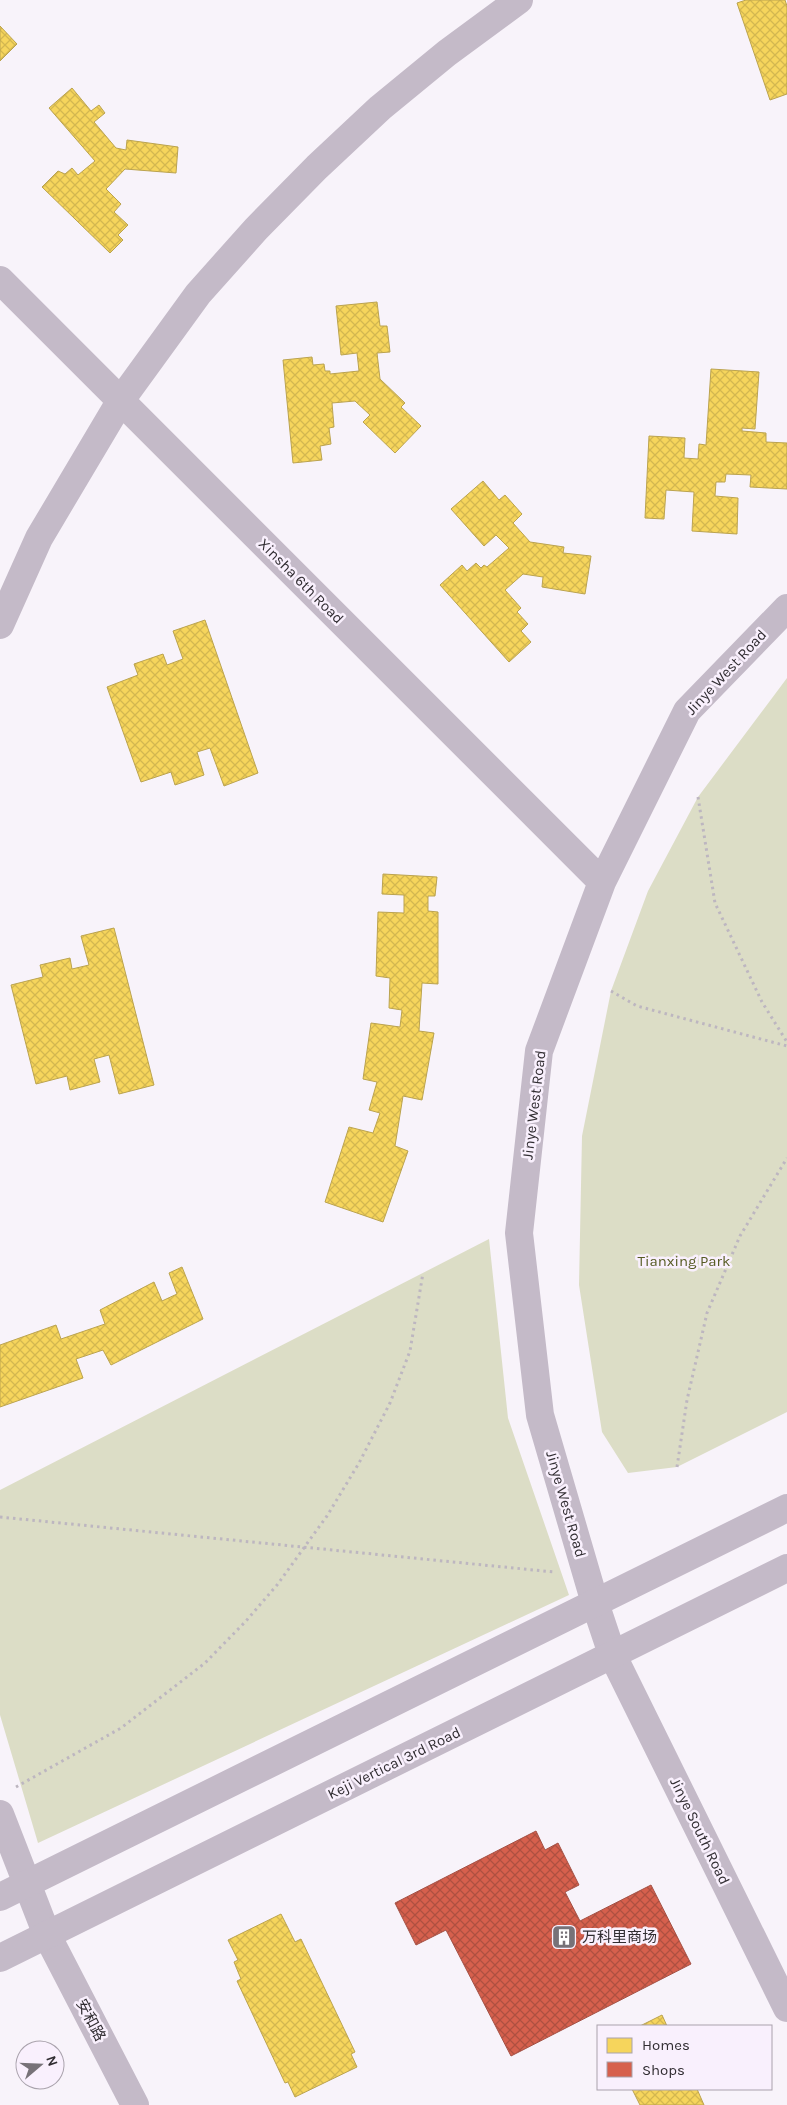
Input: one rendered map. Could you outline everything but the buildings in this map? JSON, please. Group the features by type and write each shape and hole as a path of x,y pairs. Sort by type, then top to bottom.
{"street":[{"path":"0,625 39,538 121,400 198,294 256,229 317,167 380,108 440,59 519,0"},
{"name":"Xinsha 6th Road","path":"0,280 602,882"},
{"name":"Jinye West Road","path":"612,1654 595,1603 540,1415 519,1233 539,1051 602,882 687,711 787,608"},
{"path":"0,1897 787,1508"},
{"name":"Keji Vertical 3rd Road","path":"0,1958 787,1568"},
{"name":"Jinye South Road","path":"612,1654 787,2008"},
{"name":"安和路","path":"0,1814 47,1935 135,2105"}],"path":[{"path":"698,797 715,904 762,1002 787,1042"},
{"path":"611,991 637,1006 787,1046"},
{"path":"677,1467 687,1400 707,1313 740,1236 787,1158"},
{"path":"21,1785 121,1728 205,1663 246,1621 306,1547 359,1463 390,1403 410,1351 423,1273"},
{"path":"0,1517 561,1572"}],"green space":[{"name":"Tianxing Park","path":"787,678 787,1412 677,1467 628,1473 602,1432 579,1285 582,1136 611,991 648,891 698,797"},
{"path":"489,1239 508,1418 569,1595 38,1843 0,1715 0,1490"}],"place":[{"name":"万科里商场","path":"564,1937"}]}
